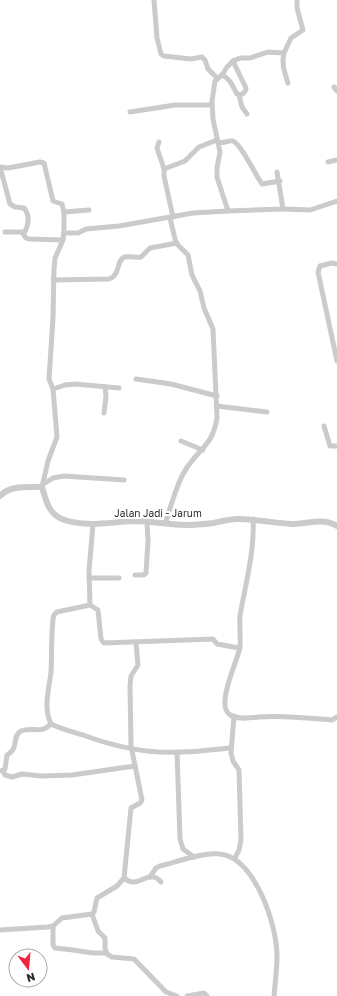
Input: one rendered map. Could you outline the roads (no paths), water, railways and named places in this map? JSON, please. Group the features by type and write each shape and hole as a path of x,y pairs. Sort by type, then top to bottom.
{"street":[{"path":"154,0 157,38 161,54 164,56 204,58 208,69 219,76 228,78 239,95 242,107 247,114"},
{"path":"288,83 283,69 282,61 284,53 291,38 303,30 297,8 297,0"},
{"path":"228,211 218,177 217,168 220,155 212,105 213,86 219,76 233,61 240,58 250,58 268,52 284,53"},
{"path":"233,61 246,88 245,92 239,95"},
{"path":"130,112 175,105 212,105"},
{"path":"164,169 185,160 199,147 217,141 224,143 230,141 238,144 248,163 262,184 280,181"},
{"path":"159,142 157,147 164,169 164,176 177,243 188,255 192,275 200,290 204,308 213,329 213,355 217,396 215,429 203,450 186,469 164,524"},
{"path":"328,162 337,160"},
{"path":"24,233 28,228 28,213 24,208 16,207 10,204 0,167 8,168 40,162 44,163 53,201 62,204 64,212 64,233 63,240 55,258 49,377 53,389 57,437 55,446 48,461 42,486"},
{"path":"277,172 280,181 283,208"},
{"path":"64,233 76,234 86,229 119,226 193,214 283,208 310,210 337,201"},
{"path":"64,212 89,210"},
{"path":"5,232 24,233"},
{"path":"24,233 26,238 29,239 63,240"},
{"path":"54,280 114,278 121,259 124,257 141,257 150,248 177,243"},
{"path":"337,264 332,263 320,266 318,272 337,361"},
{"path":"136,379 171,384 217,396"},
{"path":"53,389 65,385 75,384 119,388"},
{"path":"104,387 106,397 104,413"},
{"path":"217,406 267,412"},
{"path":"324,426 330,446 337,446"},
{"path":"181,441 203,450"},
{"path":"0,496 8,490 42,486 53,478 64,476 124,480"},
{"name":"Jalan Jadi - Jarum","path":"42,486 48,508 62,519 75,523 93,524 136,521 187,525 211,523 230,519 253,519 292,524 329,522 337,526"},
{"path":"253,519 253,537 240,618 240,648 228,680 225,698 228,713 234,716 250,718 284,716 332,720 337,717"},
{"path":"135,576 144,575 146,573 148,541 147,522"},
{"path":"90,605 89,556 93,524"},
{"path":"89,578 119,578"},
{"path":"231,748 177,752 131,749 96,740 52,724 48,715 48,695 54,615 61,611 90,605 98,610 101,639 103,643 213,639 217,644 240,648"},
{"path":"106,953 105,938 98,931 92,914 94,912 97,898 117,886 124,878 131,808 140,803 142,800 131,749 130,694 131,676 138,665 136,642"},
{"path":"234,716 231,748 233,760 239,769 240,774 240,840 239,850 235,858"},
{"path":"52,724 45,729 24,730 19,732 16,736 13,749 7,755 6,766 1,771 5,775 12,776 22,774 47,776 86,774 135,766"},
{"path":"177,752 180,839 183,849 194,857"},
{"path":"150,877 156,868 160,866 194,857 209,854 220,854 235,858 262,894 274,930 277,955 274,996"},
{"path":"124,878 129,882 134,883 150,877 156,878 161,882"},
{"path":"0,930 53,926 62,918 92,914"},
{"path":"53,926 53,945 55,948 93,953 106,953 112,957 134,959 166,992 177,996"},
{"path":"187,996 204,993 207,996"}]}
